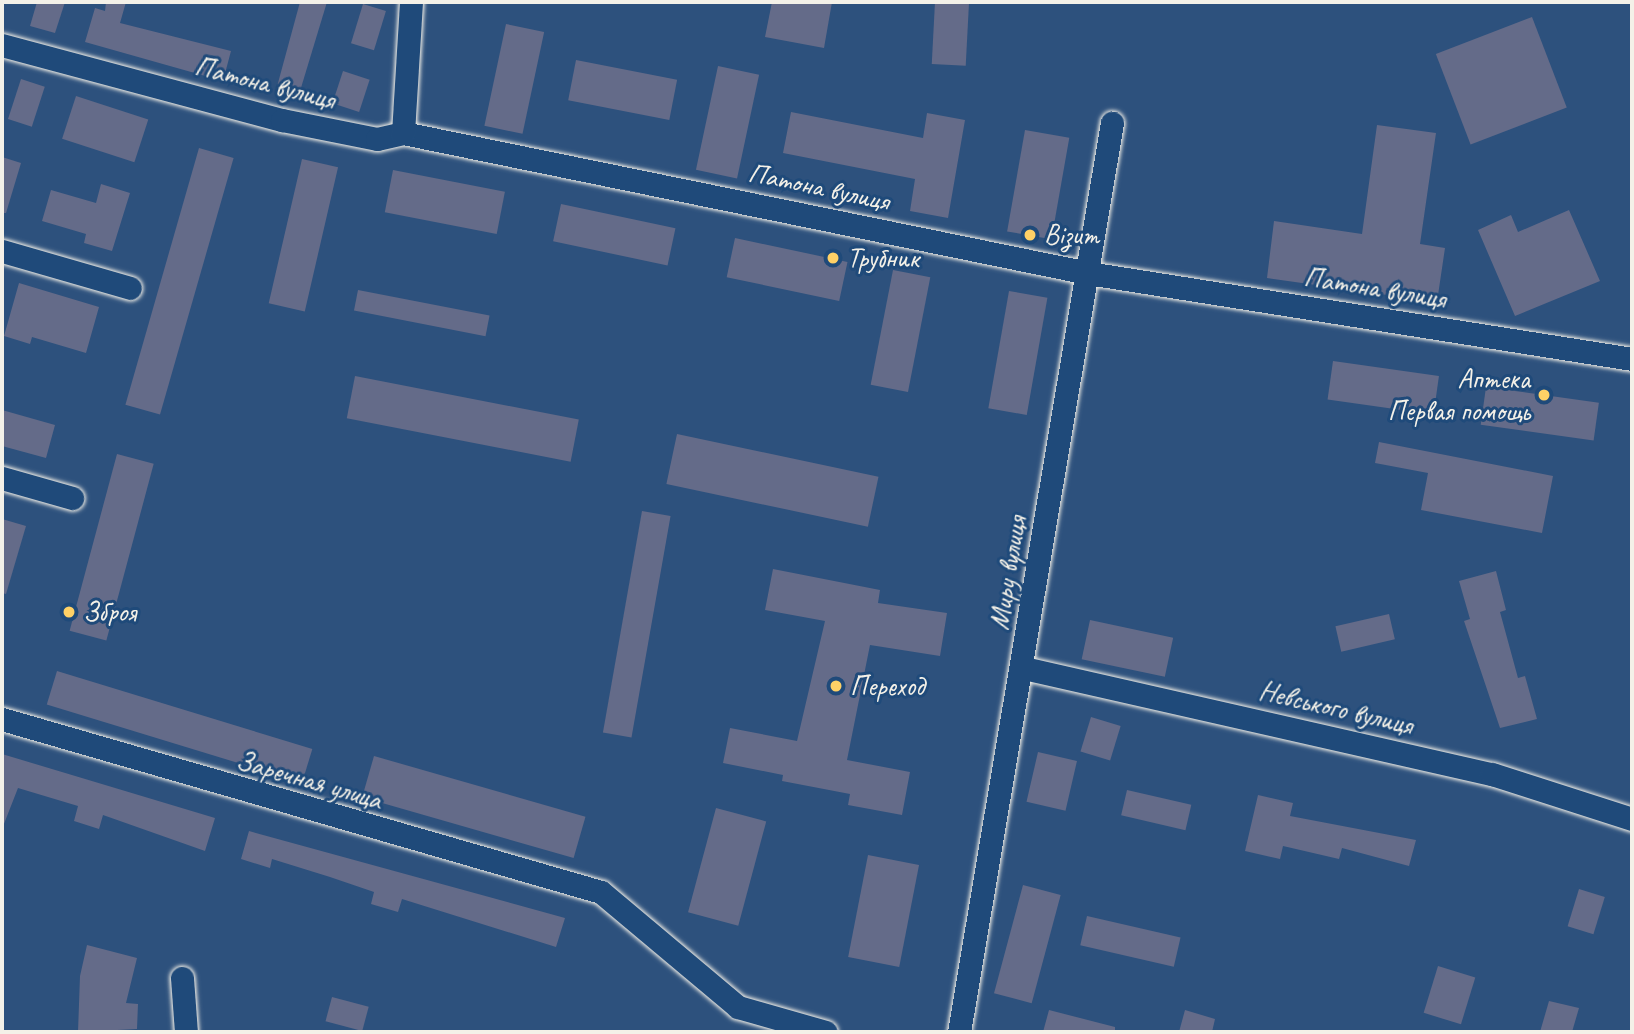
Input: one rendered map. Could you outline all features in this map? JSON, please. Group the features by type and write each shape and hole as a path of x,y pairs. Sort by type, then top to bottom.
{"street":[{"path":"403,133 411,2"},
{"name":"Патона вулиця","path":"2,44 282,120 377,139 403,133 1088,273 1632,359"},
{"name":"Миру вулиця","path":"959,1032 1024,668 1112,123"},
{"path":"2,251 130,288"},
{"path":"2,478 72,499"},
{"name":"Невського вулиця","path":"1024,668 1492,774 1632,819"},
{"name":"Заречная улица","path":"2,719 601,892 738,1007 826,1032"},
{"path":"182,978 186,1032"}],"building":[{"path":"37,2 65,2 55,33 30,26"},
{"path":"106,2 126,2 120,23 231,51 223,81 85,42 95,8 105,11"},
{"path":"300,2 327,2 297,101 275,94"},
{"path":"772,2 832,2 824,48 765,37"},
{"path":"935,2 969,4 966,66 932,64"},
{"path":"363,4 386,11 374,50 351,43"},
{"path":"1532,17 1567,108 1471,144 1436,54"},
{"path":"506,24 544,32 523,134 484,126"},
{"path":"576,60 677,80 669,120 568,100"},
{"path":"718,66 759,75 737,178 696,170"},
{"path":"343,71 370,80 359,112 332,103"},
{"path":"21,79 45,87 32,127 8,119"},
{"path":"76,96 148,119 134,162 62,139"},
{"path":"791,112 923,138 927,113 965,120 948,218 910,211 915,179 783,153"},
{"path":"1377,125 1436,133 1420,244 1445,248 1437,302 1267,278 1274,221 1362,234"},
{"path":"1025,130 1069,138 1051,239 1007,231"},
{"path":"199,148 234,158 160,415 125,405"},
{"path":"2,157 21,163 6,213 2,213"},
{"path":"302,159 338,167 305,312 269,303"},
{"path":"393,170 505,192 497,234 385,212"},
{"path":"101,184 130,193 112,251 84,243 86,234 42,221 51,190 96,203"},
{"path":"561,204 675,228 668,265 553,241"},
{"path":"1569,210 1600,281 1515,316 1478,230 1511,215 1518,232"},
{"path":"735,238 847,262 839,301 727,277"},
{"path":"893,270 930,277 908,392 871,385"},
{"path":"19,283 99,307 86,353 32,337 30,344 4,336"},
{"path":"358,290 490,316 486,336 354,311"},
{"path":"1009,291 1047,298 1027,415 988,408"},
{"path":"1333,361 1439,376 1434,415 1328,400"},
{"path":"355,376 579,420 571,462 347,418"},
{"path":"1486,387 1599,403 1594,440 1481,425"},
{"path":"2,410 55,425 46,458 2,446"},
{"path":"677,434 878,477 868,527 666,484"},
{"path":"1379,442 1553,476 1542,533 1421,510 1428,473 1375,463"},
{"path":"117,454 154,464 106,641 70,631"},
{"path":"642,511 671,516 631,738 603,733"},
{"path":"2,519 26,526 6,594 2,593"},
{"path":"773,569 880,590 878,603 947,613 940,656 870,645 847,760 910,772 902,815 848,805 850,794 782,781 783,775 723,763 730,728 797,741 825,621 765,610"},
{"path":"1496,571 1506,610 1500,612 1518,678 1525,676 1537,719 1500,728 1464,621 1470,619 1459,581"},
{"path":"1389,614 1395,639 1341,652 1335,626"},
{"path":"1090,620 1173,638 1165,677 1082,659"},
{"path":"57,671 312,749 302,783 47,704"},
{"path":"1091,717 1121,726 1110,760 1080,751"},
{"path":"1038,752 1077,761 1066,811 1027,802"},
{"path":"2,754 215,818 205,851 103,815 99,829 74,821 78,806 18,788 2,829"},
{"path":"374,756 585,817 574,858 362,797"},
{"path":"1127,790 1191,805 1185,830 1121,815"},
{"path":"1258,795 1293,803 1290,816 1416,840 1409,866 1342,848 1339,859 1283,846 1280,859 1245,851"},
{"path":"716,808 766,821 738,926 688,912"},
{"path":"249,831 565,918 556,947 402,899 398,912 371,904 374,892 330,877 272,859 270,868 241,859"},
{"path":"868,855 919,865 899,967 848,957"},
{"path":"1023,885 1061,895 1032,1003 994,993"},
{"path":"1579,889 1605,897 1593,934 1568,926"},
{"path":"1087,916 1181,938 1174,967 1080,945"},
{"path":"87,945 137,958 126,1003 138,1004 137,1029 78,1032 80,976"},
{"path":"1438,966 1475,977 1461,1024 1424,1013"},
{"path":"332,997 369,1007 362,1031 326,1021"},
{"path":"1549,1001 1579,1008 1572,1032 1540,1032"},
{"path":"1049,1010 1115,1027 1115,1032 1043,1032"},
{"path":"1185,1010 1215,1019 1212,1032 1179,1032"}],"place":[{"name":"Візит","path":"1030,235"},
{"name":"Трубник","path":"833,258"},
{"name":"Аптека Первая помощь","path":"1544,395"},
{"name":"Зброя","path":"69,612"},
{"name":"Переход","path":"836,686"}]}
